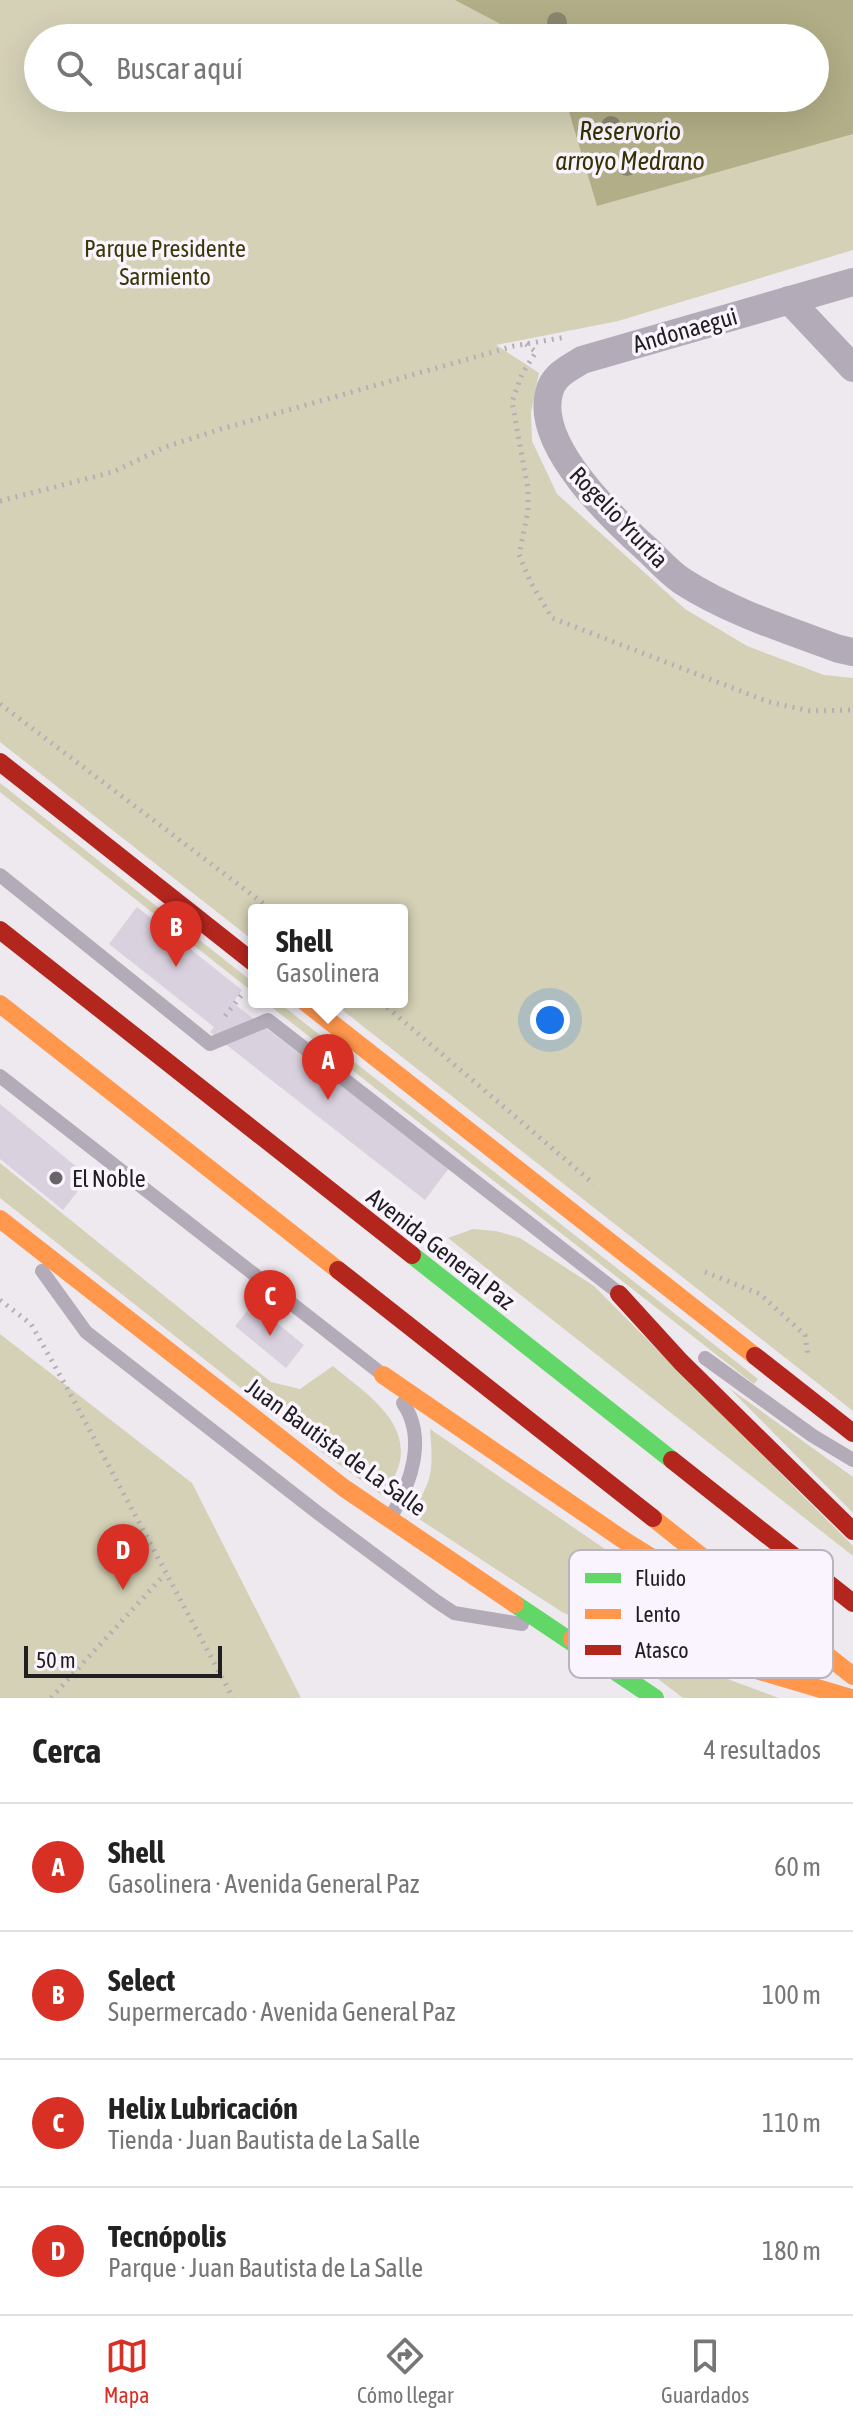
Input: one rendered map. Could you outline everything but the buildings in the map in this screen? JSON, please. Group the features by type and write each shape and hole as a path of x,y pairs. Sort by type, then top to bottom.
{"main road":[{"path":"0,762 248,958"},
{"name":"Avenida General Paz","path":"0,930 786,1550"},
{"path":"0,1004 693,1550"},
{"path":"313,1008 853,1433"},
{"name":"Juan Bautista de La Salle","path":"6,1224 344,1488 569,1638"},
{"path":"619,1294 701,1383 853,1531"},
{"path":"383,1375 639,1550"},
{"name":"Avenida General Paz","path":"833,1587 853,1603"},
{"path":"564,1634 569,1635"},
{"path":"833,1660 853,1676"},
{"path":"833,1671 853,1684"},
{"name":"Juan Bautista de La Salle","path":"627,1678 655,1698"},
{"path":"783,1678 851,1698"}],"street":[{"name":"Andonaegui","path":"546,411 549,391 557,375 582,360 853,282"},
{"path":"789,300 853,368"},
{"name":"Rogelio Yrurtia","path":"546,411 564,459 592,495 627,532 681,580 753,617 853,652"}],"lane":[{"path":"0,875 210,1044 268,1020 619,1294 813,1436 853,1460"},
{"path":"0,1076 383,1375 407,1410 414,1429 415,1459 403,1496 390,1519"},
{"path":"6,1224 86,1332 436,1601 454,1613 564,1634"}],"path":[{"path":"0,501 113,472 165,447 218,430 525,343 536,352 522,374 512,402 528,489 528,511 519,555 552,618 769,702 810,711 853,710"},
{"path":"0,704 264,904"},
{"path":"206,1040 245,990 238,983"},
{"path":"388,1008 605,1194"},
{"path":"697,1268 760,1294 805,1335 809,1363"},
{"path":"0,1300 31,1324 233,1698"},
{"path":"51,1698 165,1574"}],"green space":[{"name":"Parque Presidente Sarmiento","path":"0,0 853,0 853,250 618,321 496,345 539,373 531,412 532,441 557,494 685,609 747,646 824,675 853,678 853,1411 340,1008 408,1008 408,904 248,904 248,936 0,742"},
{"path":"0,783 248,978 248,988 0,792"},
{"path":"273,1008 286,1008 758,1379 754,1384"},
{"path":"0,1163 271,1382 300,1389 333,1366 369,1395 390,1418 401,1446 399,1466 383,1496 323,1453 0,1198"},
{"path":"473,1229 520,1238 594,1286 853,1546 853,1556 448,1238"},
{"path":"0,1334 192,1483 301,1698 0,1698"},
{"path":"729,1388 853,1477 853,1513"},
{"path":"430,1429 606,1550 569,1550 569,1615 419,1519 418,1508 431,1469"},
{"path":"657,1678 725,1678 779,1698 683,1698"}],"water":[{"name":"Reservorio arroyo Medrano","path":"455,0 853,0 853,134 597,206 569,112 829,112 829,24 500,24"}],"traffic: fast":[{"path":"412,1255 672,1460"},
{"path":"515,1604 569,1640"},
{"path":"625,1678 655,1698"}],"traffic: slow":[{"path":"0,1004 338,1270"},
{"path":"313,1008 755,1356"},
{"path":"0,1219 344,1488 515,1604"},
{"path":"383,1375 639,1550"},
{"path":"653,1518 694,1550"},
{"path":"833,1660 853,1676"},
{"path":"783,1678 851,1698"}],"traffic: jam":[{"path":"0,762 248,958"},
{"path":"0,930 412,1255"},
{"path":"338,1270 653,1518"},
{"path":"619,1294 681,1362 853,1531"},
{"path":"755,1356 853,1433"},
{"path":"672,1460 786,1550"},
{"path":"833,1587 853,1603"}],"place":[{"name":"Select","path":"176,967"},
{"name":"Shell","path":"328,1100"},
{"name":"El Noble","path":"56,1178"},
{"name":"Helix Lubricación","path":"270,1336"},
{"name":"Tecnópolis","path":"123,1590"}]}
